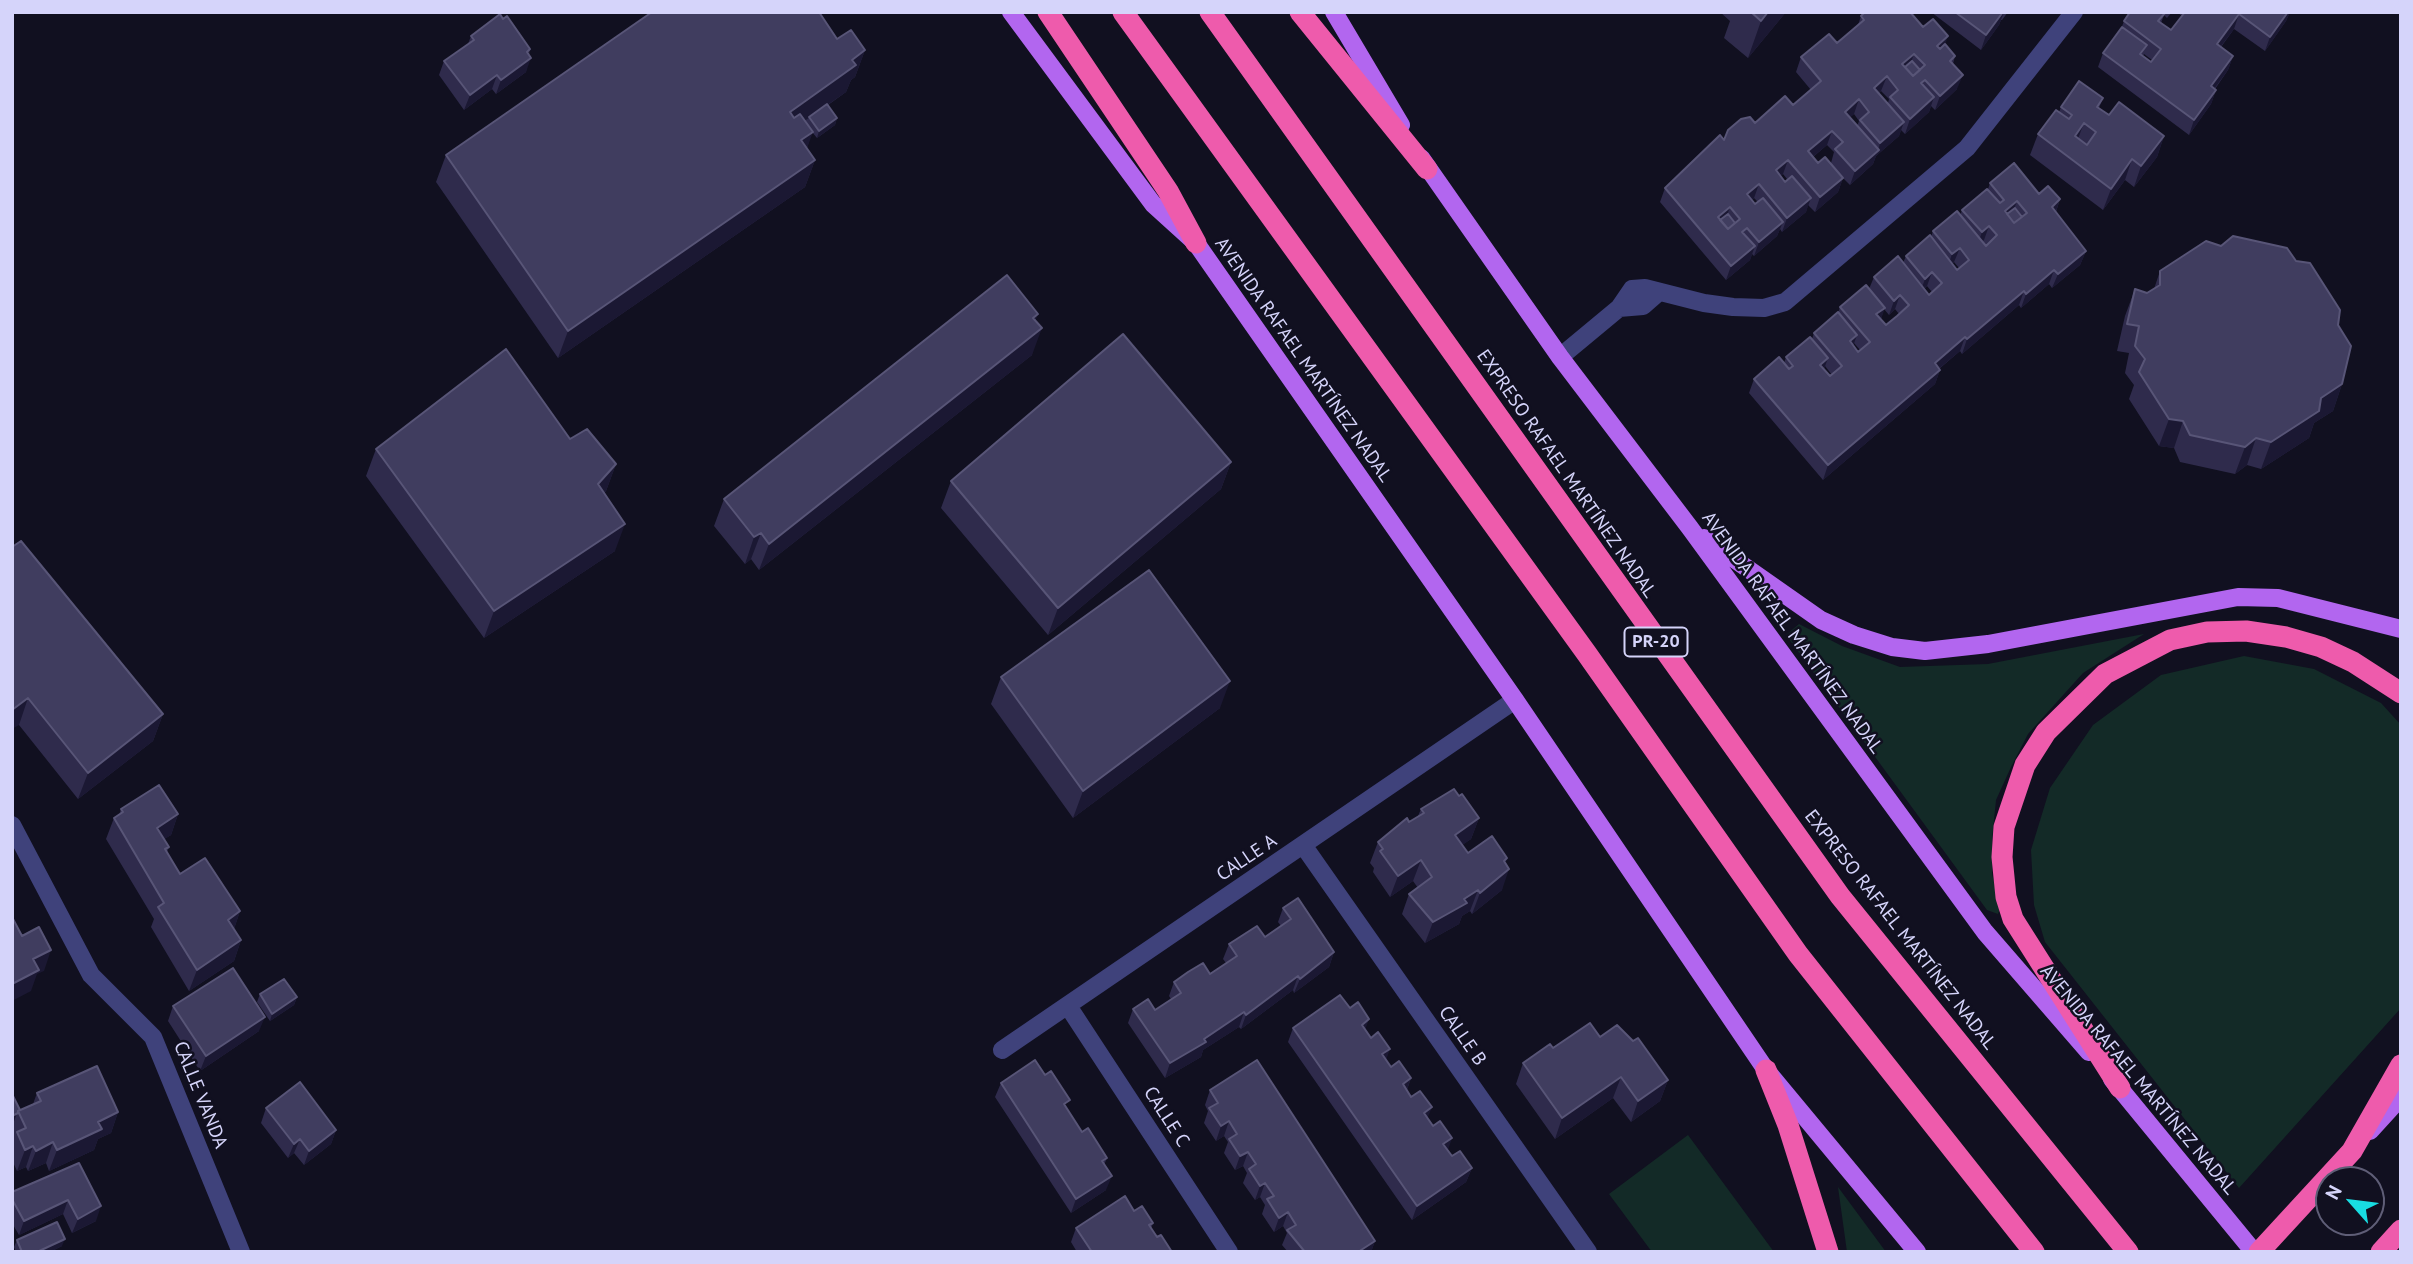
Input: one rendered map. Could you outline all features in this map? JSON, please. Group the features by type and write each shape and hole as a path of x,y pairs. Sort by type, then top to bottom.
{"highway":[{"path":"1048,12 1168,191 1196,243"},
{"path":"1123,12 1587,654 1798,954 2034,1252"},
{"name":"EXPRESO RAFAEL MARTÍNEZ NADAL","path":"1210,12 1840,895 2128,1252"},
{"path":"1300,12 1427,169"},
{"path":"2120,1088 2012,919 2006,897 2002,857 2004,827 2025,765 2046,732 2105,674 2170,640 2207,632 2246,631 2287,637 2321,647 2401,693"},
{"path":"2256,1252 2352,1151 2401,1065"},
{"path":"1766,1070 1788,1125 1828,1252"}],"main road":[{"name":"AVENIDA RAFAEL MARTÍNEZ NADAL","path":"1011,12 1153,204 1196,243 1515,700 1766,1070 1917,1252"},
{"name":"AVENIDA RAFAEL MARTÍNEZ NADAL","path":"1334,12 1427,169 1560,357 1985,932 2120,1088 2256,1252"},
{"path":"1689,528 1821,620 1854,635 1892,647 1925,651 1988,644 2238,597 2278,598 2401,629"},
{"path":"2352,1151 2401,1097"}],"street":[{"path":"1560,357 1619,308 1643,306 1659,292 1733,307 1764,308 1785,302 1967,148 2074,12"},
{"name":"CALLE A","path":"1002,1050 1515,700"},
{"name":"CALLE VANDA","path":"12,825 91,975 153,1037 241,1252"},
{"name":"CALLE B","path":"1303,845 1588,1252"},
{"name":"CALLE C","path":"1068,1006 1229,1252"}],"green space":[{"path":"1799,624 1842,646 1900,667 1988,664 2144,634 2083,673 2028,734 1996,800 1992,874 2000,908 1998,914 1987,910 1786,635"},
{"path":"2244,656 2314,669 2381,703 2401,725 2401,1008 2239,1188 2045,942 2034,905 2031,850 2050,788 2093,725 2161,675"},
{"path":"1688,1135 1774,1252 1652,1252 1609,1194"},
{"path":"1838,1187 1886,1252 1847,1252"}],"building":[{"path":"652,12 819,12 837,39 851,30 865,50 852,60 856,65 790,112 794,118 800,114 813,132 801,140 815,160 568,331 446,155"},
{"path":"1751,12 1768,12 1761,21"},
{"path":"1865,12 1910,12 1923,27 1933,19 1948,36 1937,46 1940,49 1945,44 1955,56 1950,61 1963,75 1940,96 1925,80 1921,83 1934,97 1910,119 1890,97 1898,90 1887,76 1874,88 1904,122 1880,143 1860,120 1869,112 1859,99 1845,112 1879,150 1855,171 1835,149 1843,142 1832,131 1808,151 1818,163 1825,157 1843,178 1820,197 1788,160 1776,170 1785,182 1792,176 1811,198 1787,218 1759,184 1747,194 1755,204 1763,198 1783,222 1759,242 1747,228 1742,232 1755,246 1731,266 1665,188 1720,135 1724,140 1728,130 1741,119 1750,117 1755,123 1785,96 1793,105 1821,81 1801,57 1829,34 1837,43 1864,20 1861,16","holes":["1914,54 1925,65 1913,76 1902,64","1730,207 1740,219 1728,229 1718,217"]},
{"path":"1955,12 2003,12 1986,35"},
{"path":"2130,12 2164,12 2158,21 2171,30 2185,12 2288,12 2270,37 2239,14 2217,44 2233,56 2211,86 2216,90 2194,120 2103,53 2122,27 2147,45 2140,54 2151,62 2161,49 2124,21"},
{"path":"500,14 503,19 507,16 530,49 527,52 531,58 501,80 497,75 470,95 444,61 474,40 471,36"},
{"path":"1912,61 1920,70 1913,76 1905,67"},
{"path":"2079,81 2103,98 2097,107 2109,115 2119,102 2164,136 2141,166 2132,159 2111,189 2038,134 2056,110 2069,119 2072,115 2061,107","holes":["2084,123 2096,132 2087,145 2075,136"]},
{"path":"827,104 837,118 819,131 809,117"},
{"path":"2014,163 2039,194 2048,186 2060,199 2052,207 2086,251 2058,274 2054,270 2026,294 2024,291 1967,339 1965,337 1935,363 1940,370 1828,465 1754,379 1779,357 1789,369 1793,366 1786,357 1810,337 1828,358 1820,365 1830,376 1842,366 1814,333 1838,312 1857,335 1850,341 1858,352 1870,342 1840,307 1866,285 1885,308 1876,314 1886,325 1897,316 1909,305 1900,295 1894,301 1874,277 1898,256 1929,295 1942,283 1932,272 1925,279 1906,256 1930,235 1957,270 1969,260 1960,248 1952,254 1933,231 1957,211 1986,246 1997,235 1989,226 1982,232 1962,210 1987,189 2000,203 2004,200 1990,183","holes":["2017,201 2027,213 2014,223 2005,211"]},
{"path":"2015,208 2022,217 2014,223 2007,214"},
{"path":"1728,214 1735,223 1728,229 1720,220"},
{"path":"2233,236 2287,248 2296,261 2310,263 2340,310 2338,325 2351,346 2342,384 2321,398 2319,411 2271,442 2256,438 2245,447 2190,435 2183,421 2169,419 2139,372 2145,359 2135,346 2139,326 2127,324 2135,289 2147,293 2160,285 2160,271 2206,241 2221,246"},
{"path":"1007,275 1038,314 1033,318 1042,328 769,544 761,533 754,537 724,499"},
{"path":"1123,334 1231,462 1058,608 951,481"},
{"path":"506,349 570,439 587,429 616,464 598,484 625,524 494,611 376,449"},
{"path":"21,541 163,714 88,773 28,698 12,710 12,547"},
{"path":"1149,570 1230,681 1083,791 1001,677"},
{"path":"159,785 178,814 157,828 169,847 165,849 180,874 205,858 240,911 228,920 241,940 197,970 158,907 164,903 114,818 123,812 121,809"},
{"path":"1454,789 1459,796 1462,794 1479,818 1455,835 1468,853 1492,836 1507,858 1504,861 1509,869 1480,893 1478,890 1464,899 1467,903 1433,922 1409,894 1432,877 1421,860 1398,876 1380,851 1383,849 1378,842 1407,818 1409,822 1424,813 1421,809"},
{"path":"1298,898 1334,952 1300,979 1298,976 1246,1015 1244,1012 1204,1039 1206,1042 1170,1063 1133,1009 1148,999 1155,1010 1181,993 1174,982 1188,972 1203,963 1210,974 1237,956 1229,944 1257,926 1265,937 1291,919 1283,908"},
{"path":"12,917 22,936 39,927 51,950 33,959 39,970 12,984"},
{"path":"233,968 265,1017 206,1056 173,1006"},
{"path":"284,979 297,997 272,1014 260,994"},
{"path":"1340,995 1350,1008 1358,1002 1369,1019 1362,1025 1371,1038 1378,1032 1390,1049 1382,1054 1391,1067 1399,1061 1411,1078 1403,1084 1411,1097 1420,1091 1432,1107 1424,1113 1433,1126 1440,1121 1452,1138 1443,1144 1452,1156 1460,1151 1472,1168 1417,1206 1293,1028"},
{"path":"1590,1023 1600,1037 1617,1025 1633,1041 1638,1038 1668,1080 1638,1101 1621,1077 1562,1118 1523,1063 1550,1044 1553,1048"},
{"path":"1035,1060 1045,1075 1051,1071 1070,1100 1064,1104 1082,1132 1088,1128 1107,1158 1102,1161 1112,1176 1076,1199 1001,1083"},
{"path":"1257,1060 1375,1241 1358,1252 1305,1252 1287,1230 1296,1225 1288,1212 1279,1218 1267,1199 1274,1196 1265,1183 1260,1186 1249,1169 1256,1164 1248,1152 1240,1156 1229,1139 1237,1134 1229,1121 1221,1126 1209,1108 1218,1103 1210,1090"},
{"path":"97,1066 118,1112 98,1122 102,1129 57,1150 53,1142 36,1151 33,1146 25,1150 17,1132 26,1128 18,1111 41,1101 37,1093"},
{"path":"300,1082 336,1130 309,1151 300,1139 294,1144 266,1108"},
{"path":"12,1094 20,1110 12,1116"},
{"path":"79,1163 101,1206 78,1219 68,1200 24,1221 12,1199 12,1192"},
{"path":"1125,1196 1134,1211 1142,1206 1153,1223 1149,1225 1157,1237 1161,1235 1172,1252 1092,1252 1076,1228"},
{"path":"57,1222 65,1239 37,1252 22,1252 17,1240"}]}
